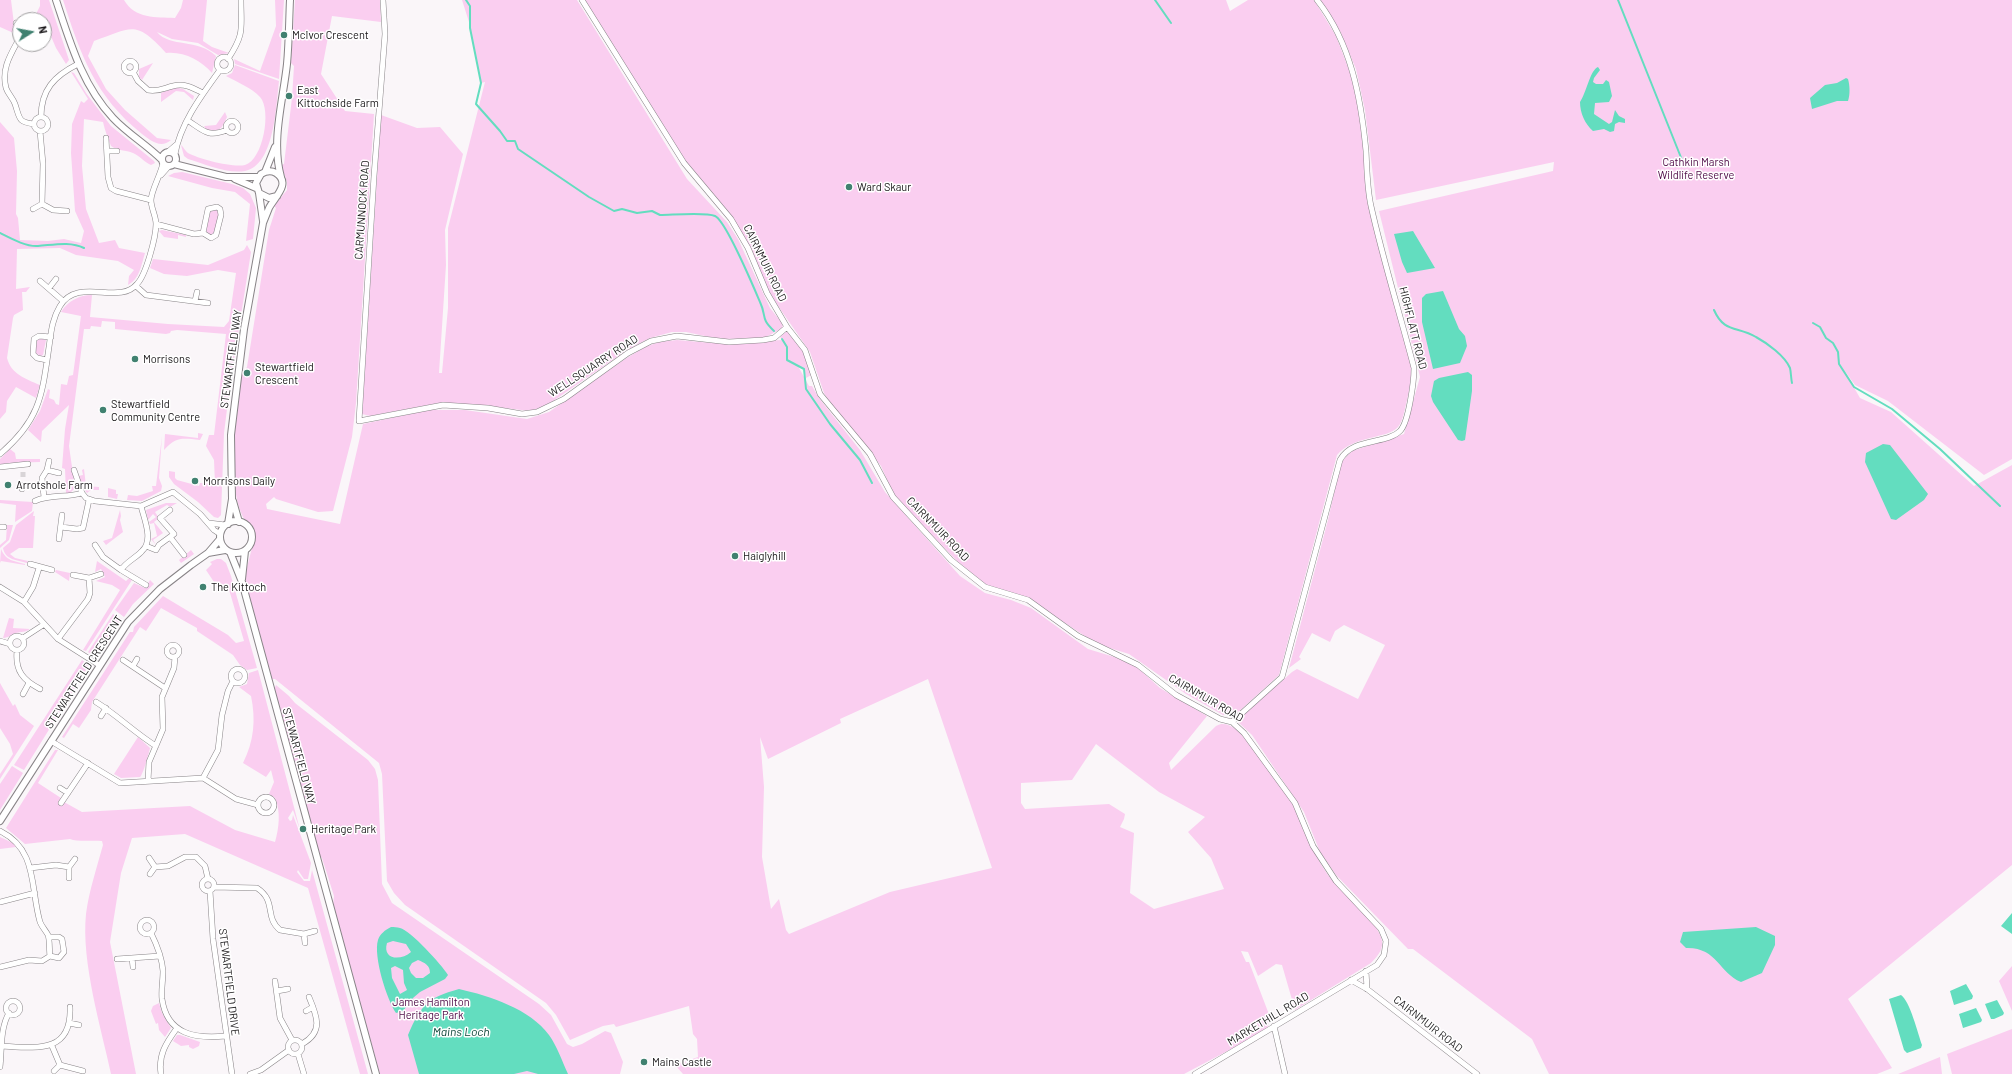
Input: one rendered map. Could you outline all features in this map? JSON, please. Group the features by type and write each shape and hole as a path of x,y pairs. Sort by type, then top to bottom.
{"street":[{"path":"56,0 78,64 98,100 126,131 152,150 169,159 202,172 234,178 258,177 265,172 276,144"},
{"path":"228,59 241,36 241,0"},
{"path":"234,178 269,198 277,196 283,187 277,163 276,144 287,62 290,0"},
{"name":"CARMUNNOCK ROAD","path":"359,421 374,169 385,34 383,0"},
{"name":"CAIRNMUIR ROAD","path":"582,0 684,163 731,219 748,248 767,293 787,327 805,350 820,394 870,454 893,496 951,560 985,587 1028,600 1078,636 1138,665 1176,695 1220,719 1232,722 1244,733 1295,803 1313,846 1336,881 1381,929 1386,941 1384,956 1377,965 1351,980 1367,989 1477,1074"},
{"name":"HIGHFLATT ROAD","path":"1232,722 1282,677 1340,460 1344,452 1355,446 1395,434 1401,430 1410,402 1414,380 1414,368 1371,204 1362,112 1357,87 1348,58 1334,26 1317,0"},
{"path":"12,52 4,70 6,87 23,123 34,124"},
{"path":"222,57 228,59 231,64 229,69 225,71 220,70 217,66 218,61 222,57"},
{"path":"41,117 41,105 46,92 59,74 78,64"},
{"path":"0,454 21,432 39,404 55,317 63,301 71,296 83,292 116,293 136,286 144,275 156,224 151,200 187,120 203,93 220,70"},
{"path":"133,72 138,81 148,90 159,91 172,86 187,85 203,93"},
{"path":"34,124 36,119 41,117"},
{"path":"40,131 46,129 48,123 41,117"},
{"path":"187,120 208,133 215,134 226,130"},
{"path":"34,124 40,131 42,204"},
{"path":"106,138 108,177 111,188 116,191 151,200"},
{"path":"107,152 117,151"},
{"path":"265,172 277,174 282,180"},
{"path":"258,177 258,191"},
{"name":"STEWARTFIELD WAY","path":"258,191 263,222"},
{"name":"STEWARTFIELD WAY","path":"239,522 232,499 231,468 233,422 244,329 263,222 277,196"},
{"path":"33,209 42,204"},
{"path":"42,204 54,210 67,211"},
{"path":"156,224 194,234 203,233 211,238 216,235 221,215 220,209 217,207 208,209 203,233"},
{"path":"48,288 56,280"},
{"path":"40,281 63,301"},
{"path":"136,286 146,295 208,303"},
{"path":"195,301 197,292"},
{"name":"WELLSQUARRY ROAD","path":"359,421 443,405 488,408 522,414 536,412 564,399 628,353 651,341 677,336 714,341 763,340 774,338 787,327"},
{"path":"48,360 37,358 33,354 34,339 39,336 51,337"},
{"path":"44,497 42,478 47,470 49,461"},
{"path":"0,467 25,464 23,472"},
{"path":"47,470 59,473"},
{"path":"74,470 82,493 89,500 141,506 173,492 209,523 220,537 228,551 237,553 244,551 252,541 251,533 247,526 239,522 226,524 209,523"},
{"path":"23,484 31,485"},
{"path":"35,501 44,497 74,496 82,493"},
{"name":"STEWARTFIELD WAY","path":"226,524 232,499"},
{"path":"61,527 78,529 83,528 89,500"},
{"path":"121,570 126,564 143,551 146,546 148,538 141,506"},
{"path":"146,546 156,550 174,534 160,518 170,510"},
{"path":"59,539 62,515"},
{"path":"220,537 226,524"},
{"path":"170,537 184,555"},
{"name":"STEWARTFIELD CRESCENT","path":"0,821 128,622 160,589 208,553 220,537"},
{"path":"95,545 102,557 146,585"},
{"name":"STEWARTFIELD WAY","path":"228,551 242,582 376,1074"},
{"name":"STEWARTFIELD CRESCENT","path":"208,553 228,551"},
{"name":"STEWARTFIELD WAY","path":"242,582 244,551"},
{"path":"30,564 39,568 52,570"},
{"path":"24,602 35,583 39,568"},
{"path":"73,575 89,578 101,574"},
{"path":"58,639 88,599 90,593 89,578"},
{"path":"0,587 24,602 43,625 58,639 99,665"},
{"path":"10,644 15,637 23,638 43,625"},
{"path":"17,651 24,646 23,638"},
{"path":"0,642 10,644"},
{"path":"10,644 12,649 17,651"},
{"path":"17,651 17,667 22,677 40,689"},
{"path":"148,781 149,762 163,730 162,697 165,688 171,679 175,657"},
{"path":"133,666 137,659"},
{"path":"123,660 165,688"},
{"path":"203,778 218,750 222,715 228,691 233,681"},
{"path":"23,694 29,683"},
{"path":"96,702 156,746"},
{"path":"101,716 106,708"},
{"path":"51,741 120,782 203,778 236,799 258,805"},
{"path":"61,803 88,763"},
{"path":"60,788 68,793"},
{"path":"0,831 16,841 24,852 30,868 40,924 49,937 50,956"},
{"path":"154,867 168,866 185,857 196,858 205,866 208,879 213,882 212,889"},
{"path":"150,858 154,867"},
{"path":"69,878 69,867 76,859"},
{"path":"30,868 56,865 69,867"},
{"path":"150,874 154,867"},
{"path":"208,879 204,880 202,885 204,890 258,888 267,897 271,916 276,926 286,932 304,934 315,931"},
{"name":"STEWARTFIELD DRIVE","path":"212,889 213,939 232,1074"},
{"path":"0,902 34,893"},
{"path":"151,933 160,956 163,972 162,1000 167,1015 177,1028 191,1036 203,1038 226,1036"},
{"path":"304,934 305,943"},
{"path":"0,967 29,960 42,961 50,956 59,958 64,952 62,939 59,937 49,937"},
{"path":"117,959 160,956"},
{"path":"132,958 133,967"},
{"path":"1366,971 1367,989"},
{"name":"MARKETHILL ROAD","path":"1195,1074 1351,980"},
{"path":"275,981 280,1018 292,1040"},
{"path":"277,991 288,989"},
{"path":"302,1044 309,1040 317,1028 316,1015 309,997"},
{"path":"2,1046 32,1048 52,1046 62,1038 69,1023 70,1007"},
{"path":"306,1011 313,1008"},
{"path":"0,1067 6,1019 9,1014"},
{"path":"69,1023 79,1026"},
{"path":"1274,1026 1285,1074"},
{"path":"161,1074 160,1059 162,1050 177,1028"},
{"path":"292,1040 298,1040 302,1044 302,1050 298,1054 292,1054 289,1050 288,1044 292,1040"},
{"path":"52,1046 60,1065"},
{"path":"250,1074 261,1070 289,1050"},
{"path":"298,1054 304,1074"},
{"path":"60,1065 83,1071"},
{"path":"54,1071 60,1065"}],"green space":[{"path":"0,0 11,0 12,32 0,27"},
{"path":"40,0 49,0 69,60 66,64 52,39 52,12 37,12 40,6"},
{"path":"63,0 124,0 134,11 140,14 153,17 175,18 181,8 183,0 207,0 203,41 212,47 229,53 218,55 198,43 172,39 157,32 169,40 209,50 216,56 212,73 203,64 191,57 179,53 166,53 147,35 133,29 125,30 94,41 88,56 106,89 125,110 157,138 171,140 167,143 156,143 142,134 112,105 101,90 76,39"},
{"path":"275,0 284,0 279,79 235,64 234,59 260,71 276,26"},
{"path":"295,0 380,0 381,22 332,16 321,74 345,111 374,114 356,403 352,437 333,511 318,512 276,499 274,497 266,504 267,509 340,524 363,424 428,410 465,410 527,419 549,412 625,359 645,347 659,342 677,340 712,343 783,340 780,337 789,329 805,350 813,374 806,378 804,369 798,366 809,386 812,386 819,398 860,450 885,492 960,576 985,593 1011,600 1031,608 1088,649 1121,659 1138,668 1160,688 1207,716 1169,763 1171,770 1216,726 1225,724 1238,730 1290,798 1312,847 1328,875 1377,929 1381,937 1382,945 1376,958 1371,963 1295,1010 1282,965 1276,964 1258,976 1248,952 1241,951 1246,962 1249,962 1270,1017 1267,1030 1184,1074 683,1074 675,1065 698,1057 697,1039 693,1034 689,1006 616,1027 614,1024 603,1026 570,1040 556,1015 546,1003 405,905 394,893 387,881 382,774 379,763 275,679 271,679 246,588 245,575 255,536 243,518 237,500 234,464 235,425 241,372 244,372 247,367 269,230 276,208 274,206 287,190 287,182 281,165 284,164 292,98 294,66 291,63","holes":["928,679 992,868 890,892 789,934 786,930 779,899 771,909 762,857 764,787 760,737 768,759 841,723 840,719","1096,744 1159,792 1205,817 1188,832 1211,858 1224,889 1154,909 1130,893 1134,833 1120,827 1125,814 1109,804 1025,809 1021,803 1021,783 1072,780"]},
{"path":"462,0 577,0 687,179 727,222 738,239 770,308 782,323 783,328 764,338 719,339 686,332 672,332 650,338 627,350 546,406 530,411 487,406 439,403 370,416 362,414 381,115 417,128 440,127 463,154 445,230 446,265 439,373 442,373 448,308 448,228 485,82 481,83 469,22"},
{"path":"585,0 1226,0 1230,11 1248,0 1314,0 1336,36 1353,80 1360,114 1369,206 1411,364 1411,373 1410,387 1405,410 1398,427 1387,434 1352,444 1337,455 1279,675 1235,715 1223,715 1186,694 1129,654 1097,644 1030,600 985,584 957,561 894,496 881,466 832,406 824,393 810,352 767,290 743,236 699,184"},
{"name":"Cathkin Marsh Wildlife Reserve","path":"1316,0 2012,0 2012,459 1984,475 1888,401 1855,385 1844,370 1860,398 1891,412 1974,486 2012,465 2012,865 1848,999 1892,1068 1877,1074 1549,1074 1532,1039 1413,949 1408,949 1336,875 1320,852 1304,812 1252,735 1237,721 1297,669 1358,699 1385,645 1344,625 1335,631 1330,642 1312,633 1299,657 1301,659 1289,668 1328,520 1341,462 1352,451 1404,434 1420,377 1379,211 1553,171 1554,162 1376,200 1365,110 1356,69 1340,31"},
{"path":"153,63 142,80 139,77 139,69"},
{"path":"235,65 279,81 272,133 263,158 255,166 245,171 238,172 216,168 188,159 184,156 181,145 187,152 193,155 216,162 240,166 251,161 257,154 264,134 264,103 253,91 226,76 232,73"},
{"path":"71,72 74,73 86,93 111,126 155,163 151,165 133,153 113,148 103,122 84,119 82,166 86,209 99,243 115,240 119,248 145,253 138,275 128,285 129,276 134,270 118,261 76,255 60,248 17,249 16,289 30,287 26,292 22,292 23,310 14,315 13,318 7,358 9,364 16,372 24,378 40,385 36,398 16,387 7,401 6,412 0,419 0,122 14,138 17,171 16,214 18,218 20,240 48,241 64,239 81,243 84,231 75,211 71,153 72,124 81,101 84,103 88,99"},
{"path":"175,87 183,89 194,96 193,100 184,92 176,91 161,102 161,93"},
{"path":"225,112 227,117 220,128 218,130 207,131 204,126 216,125"},
{"path":"182,172 232,184 243,188 250,194 256,208 253,239 246,241 250,204 235,192 212,188 168,176 174,173"},
{"path":"216,209 219,214 215,233 209,235 206,231 210,212"},
{"path":"162,230 186,235 186,237 178,235 178,239 164,237 159,231"},
{"path":"247,245 251,252 224,433 221,515 218,518 214,517 198,502 174,484 169,477 169,471 175,472 175,478 177,480 199,486 200,483 215,484 214,460 206,446 209,435 214,435 226,334 177,330 166,334 115,329 115,322 102,321 101,327 91,326 90,329 84,329 69,446 75,488 70,493 66,493 65,469 62,468 65,429 69,405 42,431 41,442 28,430 40,411 48,389 50,390 49,398 54,400 56,404 59,405 61,384 67,385 69,376 73,375 81,316 61,312 70,302 78,297 92,295 90,317 224,327 229,321 236,273 218,270 187,276 164,274 150,268 153,259 208,265 244,250"},
{"path":"39,338 46,340 43,355 41,356 35,353"},
{"path":"198,433 203,434 200,440 179,439 164,450 165,434 198,438"},
{"path":"162,436 159,478 162,486 161,491 142,501 127,500 128,495 137,496 153,491 152,486 156,486"},
{"path":"10,449 15,453 16,459 40,459 40,462 8,463 0,465 0,459"},
{"path":"84,469 86,486 99,487 99,490 91,490 87,493 81,486 78,476 83,475 82,470"},
{"path":"108,488 116,490 116,494 118,494 117,499 108,497"},
{"path":"0,500 33,502 32,511 15,522 16,505 0,503"},
{"path":"166,503 177,503 170,507 167,505 155,512 159,518 154,522 163,533 153,540 156,545 151,539 157,536 154,523 150,524 149,522 156,517 153,514 148,520 146,510"},
{"path":"120,510 120,520 123,532 106,545 103,541 112,538"},
{"path":"34,511 33,548 19,548 10,554 15,558 28,561 27,563 12,559 6,555 3,548 10,542 16,525"},
{"path":"7,525 13,525 9,540 0,548 0,545 6,540"},
{"path":"1,549 8,558 25,565 1,561 0,563"},
{"path":"191,550 194,554 181,563 179,560"},
{"path":"221,559 226,563 231,576 257,668 247,670 240,665 233,655 197,631 197,628 161,608 146,631 140,627 92,702 91,710 79,728 73,724 64,738 62,737 130,632 133,632 134,627 163,596 228,635 236,643 244,641 228,586 218,588 206,570 212,564 210,562"},
{"path":"97,561 126,581 129,578 132,580 86,651 83,650 120,590 112,585 96,581 105,577 101,569 95,572"},
{"path":"56,570 70,573 69,581 55,572"},
{"path":"150,580 154,584 133,604 124,617 115,610 134,583 145,588"},
{"path":"113,614 122,619 94,656 88,652"},
{"path":"9,618 14,619 13,628 30,629 3,638"},
{"path":"82,660 89,665 24,770 14,765"},
{"path":"258,670 300,830 293,810 288,818 290,821 292,820 293,815 311,863 308,879 304,879 298,870 297,872 304,881 310,881 312,870 368,1074 360,1074 308,888 185,834 132,838 121,873 110,942 136,1074 111,1074 89,973 85,933 87,905 103,845 102,841 70,839 25,844 6,828 55,750 58,750 38,783 61,798 58,803 62,805 64,802 82,812 190,806 235,830 275,842 278,831 279,814 275,798 269,794 274,782 271,770 266,777 243,763 250,747 254,722 251,696 239,687 247,684 249,673"},
{"path":"0,683 13,706 15,704 20,715 34,726 0,779 0,774 13,754 10,744 0,728"},
{"name":"James Hamilton Heritage Park","path":"276,685 295,703 368,760 375,769 378,780 382,884 392,903 539,1004 551,1015 567,1044 573,1047 582,1044 605,1031 611,1033 623,1062 620,1074 380,1074 333,906 334,896 322,858 319,855 274,690"},
{"path":"138,737 150,748 143,772 140,777 121,778 114,774"},
{"path":"12,766 23,773 0,810 0,784"},
{"path":"0,837 13,843 16,847 0,849"},
{"path":"2012,966 2012,1011 1999,981"},
{"path":"159,1003 162,1013 171,1028 165,1037 159,1030 158,1023 156,1024 151,1011 153,1006"},
{"path":"2012,1029 2012,1074 1952,1074 1947,1054"},
{"path":"177,1035 200,1042 199,1046 193,1049 189,1047 189,1045 181,1046 173,1041"},
{"path":"1940,1057 1942,1074 1898,1074"}],"water":[{"path":"1598,67 1600,70 1593,82 1596,84 1603,84 1606,80 1609,82 1612,96 1609,102 1595,103 1594,114 1609,124 1612,122 1615,110 1619,116 1625,119 1625,123 1619,122 1615,124 1614,131 1610,132 1604,129 1593,131 1585,122 1581,110 1580,102 1590,77"},
{"path":"1846,78 1848,79 1849,87 1848,101 1837,101 1812,109 1810,98 1825,85 1837,83"},
{"path":"1413,231 1435,268 1407,273 1402,262 1394,234"},
{"path":"1443,291 1459,329 1465,336 1467,346 1460,363 1433,369 1422,322 1422,298 1426,294"},
{"path":"1468,372 1472,375 1472,391 1465,440 1462,441 1458,440 1433,402 1431,396 1434,381 1439,378"},
{"path":"1883,444 1890,445 1928,494 1924,500 1896,520 1891,519 1865,462 1866,453"},
{"path":"2012,913 2012,934 2001,926"},
{"path":"391,927 397,927 405,930 411,935 433,956 448,975 445,979 420,992 413,998 403,1011 396,1013 392,1007 385,988 377,956 378,940 381,934","holes":["393,941 406,944 411,952 398,958 390,956 386,949 387,943","418,960 423,962 428,966 430,973 423,978 416,978 411,973 409,968 412,963","395,966 403,970 404,983 407,990 400,994 392,978 391,968"]},
{"path":"1756,927 1775,936 1775,945 1762,973 1741,982 1727,973 1717,961 1705,952 1686,948 1680,942 1683,932"},
{"path":"1966,984 1973,996 1972,999 1954,1005 1950,991"},
{"name":"Mains Loch","path":"459,989 496,1000 531,1018 541,1026 552,1039 568,1074 538,1074 527,1071 514,1074 419,1074 408,1035 417,1016 426,1004 439,996"},
{"path":"1901,995 1911,1011 1922,1045 1921,1048 1907,1053 1904,1050 1889,999"},
{"path":"1997,1000 2004,1013 2003,1015 1991,1019 1985,1004"},
{"path":"1976,1008 1982,1020 1981,1022 1963,1028 1959,1014"}],"waterway":[{"path":"466,0 470,6 470,28 481,83 476,104 507,141 515,141 518,149 589,197 614,211 622,209 637,213 652,211 660,215 697,214 715,216 726,230 760,302 765,320 774,331"},
{"path":"1155,0 1171,23"},
{"path":"1618,0 1684,165"},
{"path":"0,233 18,242 33,246 67,244 84,248"},
{"path":"1714,310 1722,322 1727,326 1756,337 1780,354 1788,363 1792,383"},
{"path":"1813,323 1820,327 1826,338 1833,343 1838,352 1839,364 1854,387 1892,409 1940,449 2000,506"},
{"path":"782,339 787,347 787,360 804,369 806,389 830,424 860,460 872,483"}],"tunnel":[{"path":"23,472 23,479"}],"place":[{"name":"McIvor Crescent","path":"284,35"},
{"name":"East Kittochside Farm","path":"289,96"},
{"name":"Ward Skaur","path":"849,187"},
{"name":"Morrisons","path":"135,359"},
{"name":"Stewartfield Crescent","path":"247,373"},
{"name":"Stewartfield Community Centre","path":"103,410"},
{"name":"Morrisons Daily","path":"195,481"},
{"name":"Arrotshole Farm","path":"8,485"},
{"name":"Haiglyhill","path":"735,556"},
{"name":"The Kittoch","path":"203,587"},
{"name":"Heritage Park","path":"303,829"},
{"name":"Mains Castle","path":"644,1062"}]}
